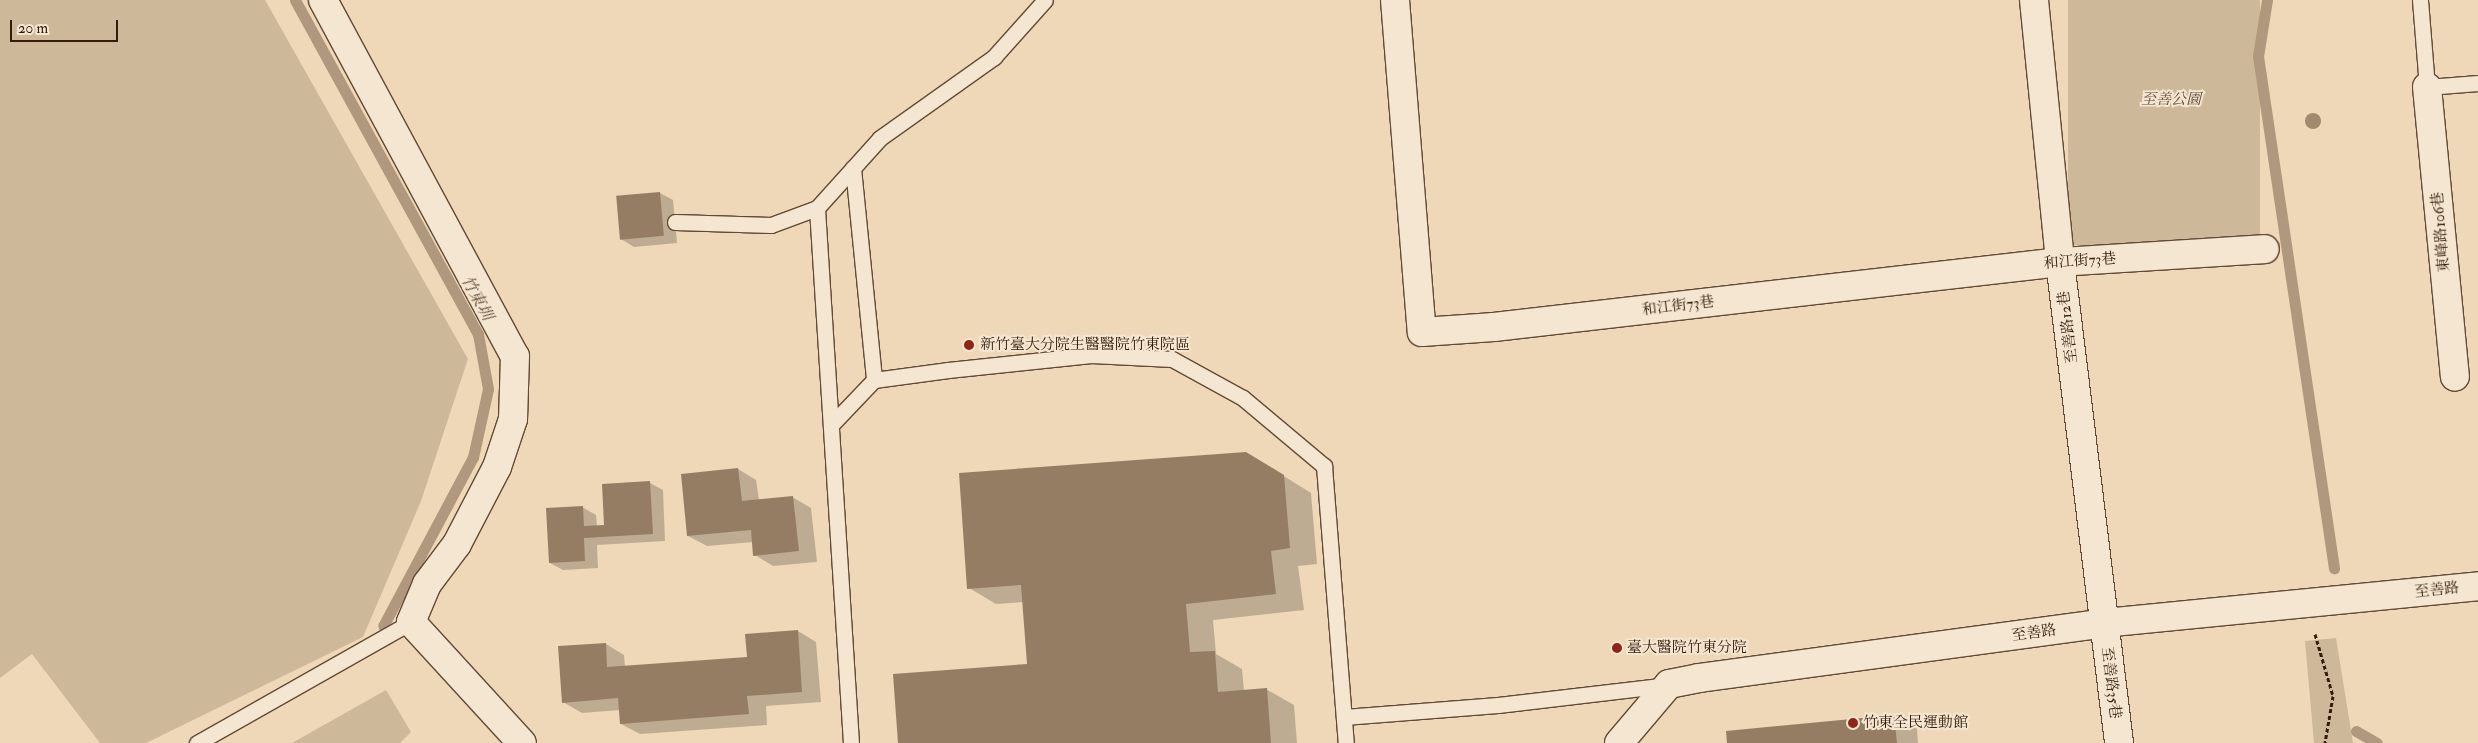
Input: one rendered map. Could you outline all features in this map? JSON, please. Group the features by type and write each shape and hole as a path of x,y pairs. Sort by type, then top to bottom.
{"street":[{"path":"323,0 515,356 513,419 497,467 457,544 427,584 411,622 522,743"},
{"name":"和江街73巷","path":"1395,0 1422,332 1494,327 2060,262 2265,249"},
{"name":"至善路12巷","path":"2034,0 2060,262 2104,623"},
{"name":"東峰路106巷","path":"2427,87 2455,377"},
{"name":"至善路","path":"1669,684 1700,678 2104,623 2478,586"},
{"name":"至善路35巷","path":"2104,623 2119,743"},
{"path":"1619,743 1669,684"}],"lane":[{"path":"675,222 771,224 817,208 880,138 994,57 1045,0"},
{"name":"東峰路106巷","path":"2420,0 2427,87"},
{"path":"2427,87 2478,83"},
{"path":"854,168 874,380"},
{"path":"817,208 851,743"},
{"path":"831,425 874,380 1091,355 1172,359 1243,398 1324,466 1346,743"},
{"path":"197,743 411,622"},
{"path":"1344,717 1498,705 1669,684"}],"path":[{"path":"2306,604 2333,696 2325,743"}],"green space":[{"path":"0,0 265,0 468,359 421,501 363,637 146,743 100,743 32,654 0,678"},
{"name":"至善公園","path":"2068,0 2260,0 2260,245 2068,245"},
{"path":"2336,638 2353,743 2314,743 2305,641"},
{"path":"386,690 411,732 400,743 292,743"}],"building":[{"path":"660,192 664,236 620,240 616,196"},
{"path":"1246,452 1284,475 1290,548 1271,551 1276,594 1186,604 1190,652 1215,651 1218,692 1267,688 1271,743 898,743 893,674 1027,664 1021,585 967,589 959,473"},
{"path":"738,468 742,501 793,496 799,551 753,556 751,530 687,536 681,474"},
{"path":"650,481 653,534 584,538 585,561 549,563 546,508 583,506 584,526 604,525 602,484"},
{"path":"798,630 802,692 747,696 749,714 620,724 618,698 562,703 558,646 606,643 607,667 747,657 745,634"},
{"name":"竹東全民運動館","path":"1894,715 1897,743 1727,743 1726,731"}],"waterway":[{"name":"竹東圳","path":"295,0 478,334 488,389 473,457 383,626"},
{"path":"2267,0 2258,56 2334,568"},
{"path":"2356,731 2377,743"}],"place":[{"name":"新竹臺大分院生醫醫院竹東院區","path":"969,345"},
{"name":"臺大醫院竹東分院","path":"1617,648"},
{"name":"竹東全民運動館","path":"1853,723"}]}
